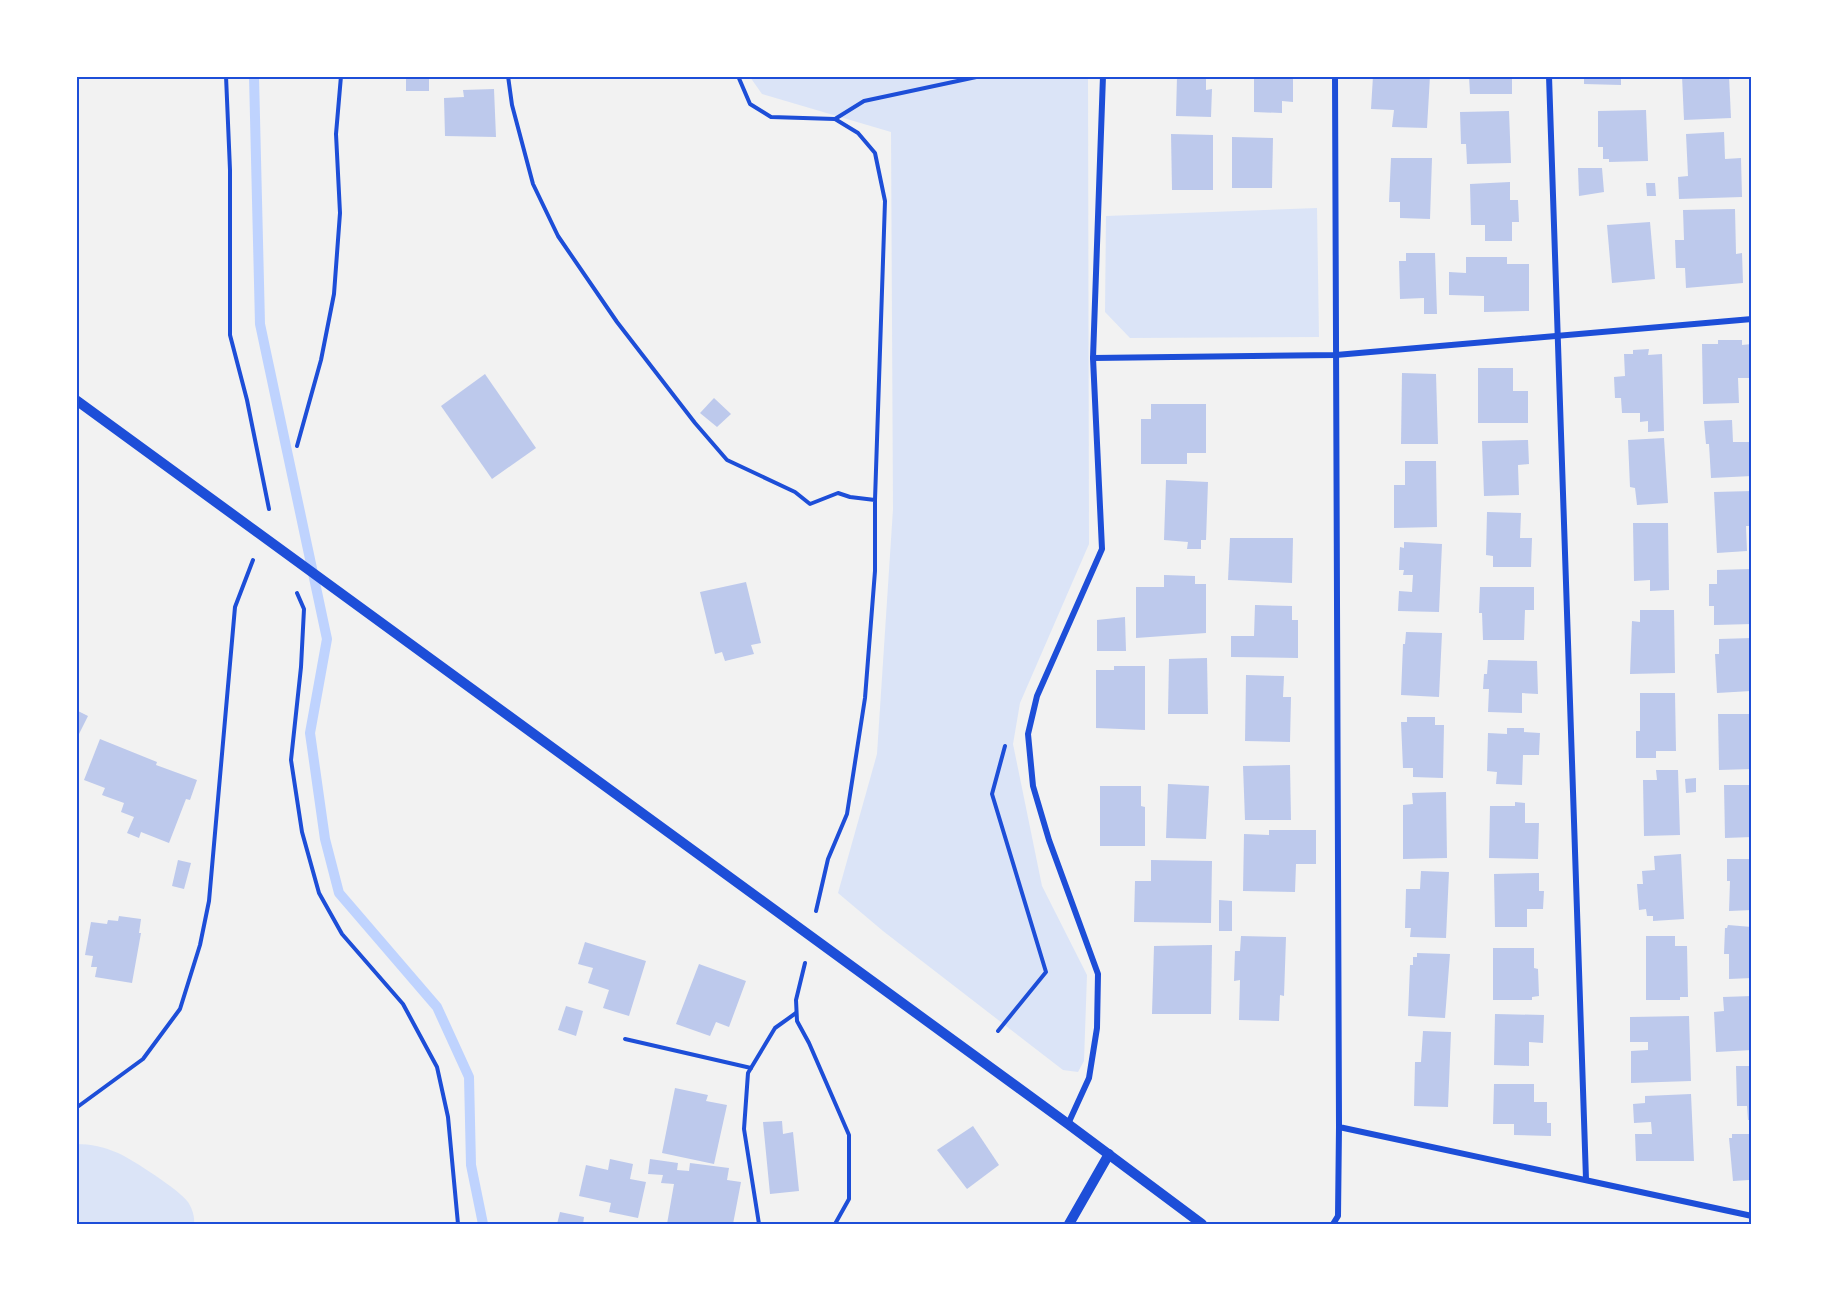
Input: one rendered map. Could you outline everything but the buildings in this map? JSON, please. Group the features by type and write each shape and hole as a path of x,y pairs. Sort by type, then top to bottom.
{"street":[{"path":"1068,1124 1089,1078 1097,1028 1098,974 1049,840 1033,786 1028,734 1037,696 1102,549 1093,358 1103,76"},
{"path":"1333,1224 1338,1216 1339,1127 1335,76"},
{"path":"1549,76 1586,1179"},
{"path":"1093,358 1336,356 1752,319"},
{"path":"76,400 1202,1224"},
{"path":"1339,1127 1752,1215"},
{"path":"1069,1224 1109,1154"}],"path":[{"path":"226,76 230,170 230,335 247,400 270,512"},
{"path":"297,446 321,360 334,294 340,213 336,134 341,76"},
{"path":"508,76 512,105 533,184 558,236 617,322 695,423 728,460 795,492 810,504 838,493 875,500"},
{"path":"738,76 750,104 771,117 835,120 858,133 875,153 885,201 875,500 875,571 865,698 846,814 828,859 816,911"},
{"path":"835,120 864,101 981,76"},
{"path":"76,1108 143,1059 180,1009 200,945 209,900 235,607 252,561 259,552"},
{"path":"295,588 304,609 301,667 291,760 302,832 319,893 336,924 342,934 403,1004 437,1067 448,1117 458,1224"},
{"path":"998,1031 1046,972 992,794 1009,733 1029,727"},
{"path":"805,962 796,1000 797,1021 849,1135 849,1199 835,1224"},
{"path":"759,1224 744,1129 748,1073 775,1028 796,1012"},
{"path":"625,1039 751,1068"}],"shaded area":[{"path":"750,77 1088,77 1089,544 1020,703 1013,744 1042,886 1087,975 1084,1061 1078,1072 1063,1070 883,931 838,893 877,754 893,509 891,132 762,94"},
{"path":"1317,208 1319,337 1130,338 1105,312 1106,216"},
{"path":"76,1144 92,1145 113,1151 155,1175 188,1202 193,1213 194,1224 77,1224"}],"waterway":[{"path":"254,76 260,324 327,639 310,733 325,839 339,893 437,1007 469,1077 471,1165 483,1224"}]}
